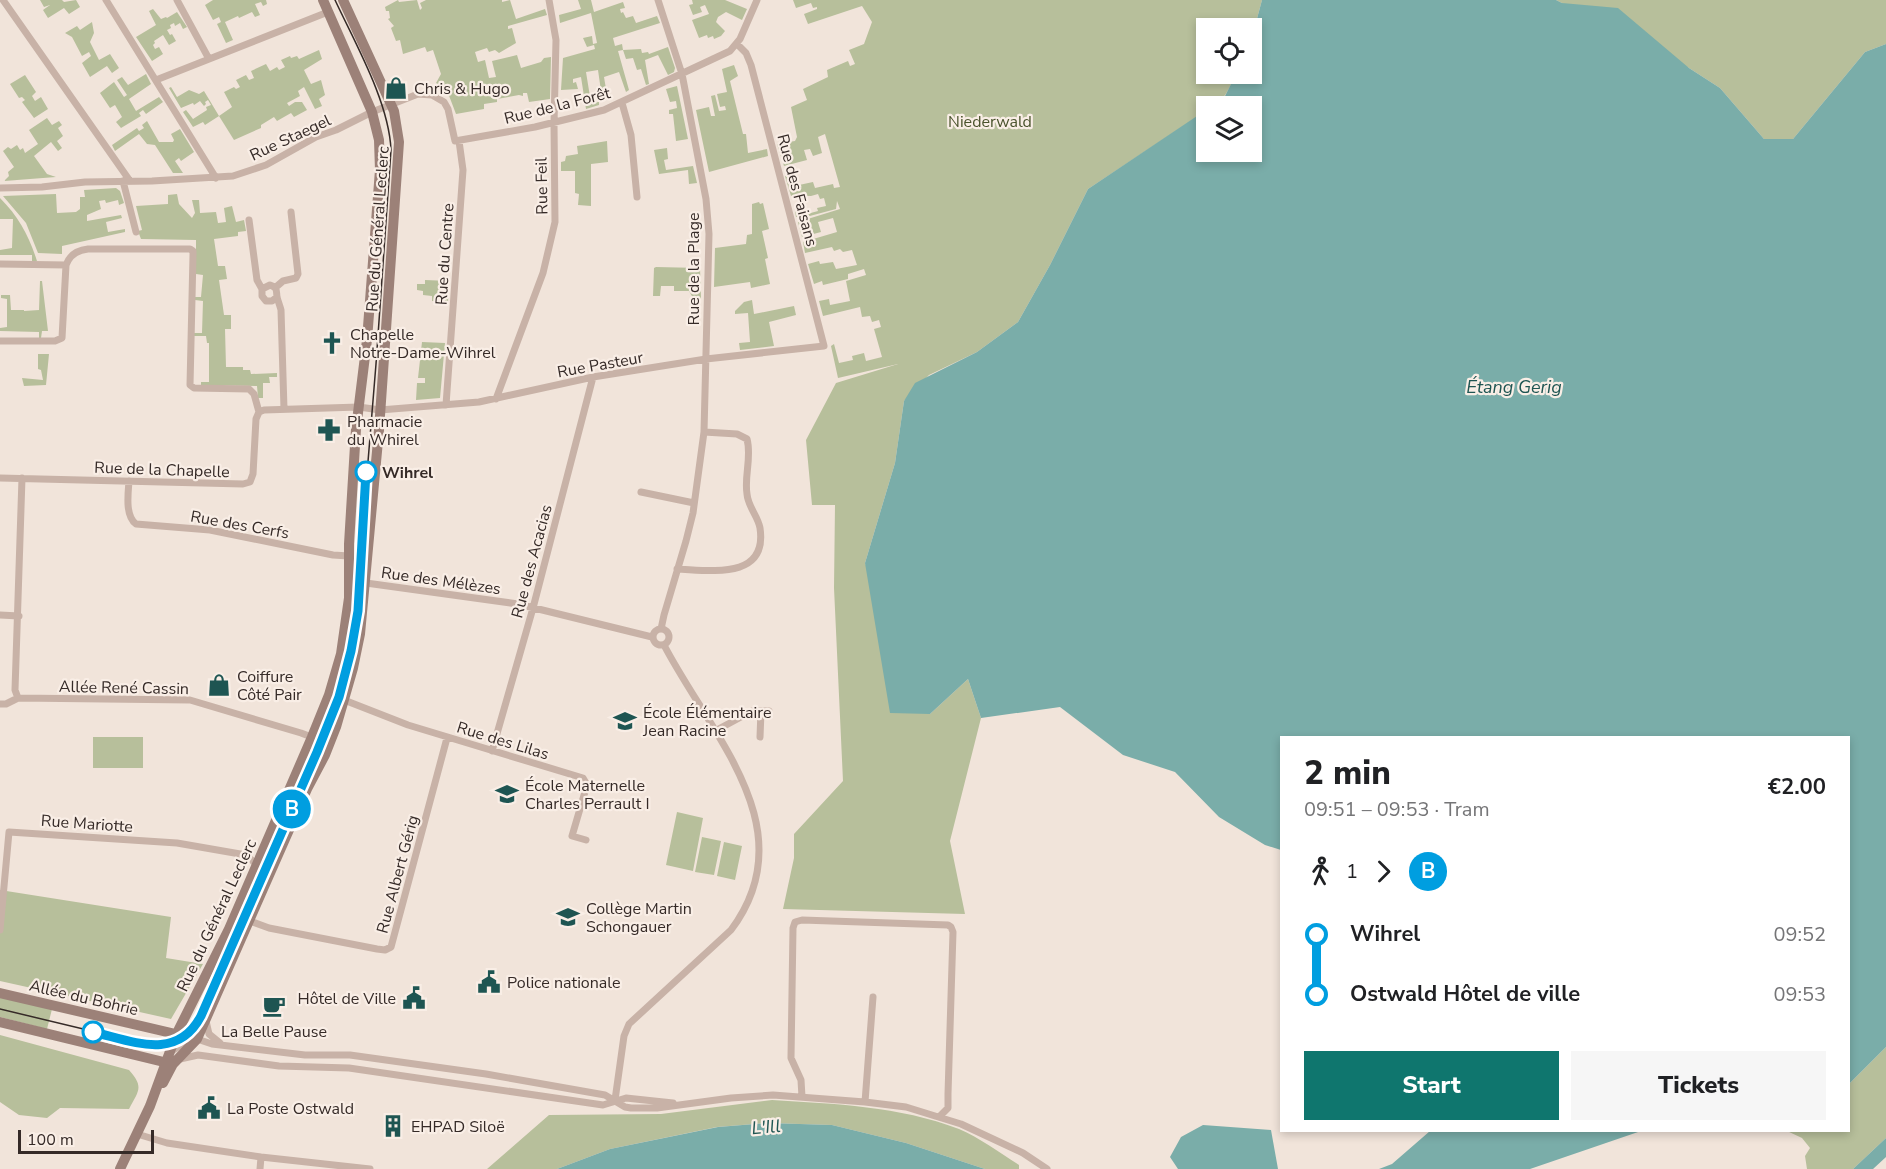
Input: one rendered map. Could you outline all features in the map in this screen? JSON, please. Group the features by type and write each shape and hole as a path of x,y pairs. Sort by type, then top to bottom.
{"main road":[{"name":"Rue du Général Leclerc","path":"188,1041 182,1022 211,968 329,695 341,654 349,598 349,556 359,407 380,170 379,140 372,112 323,0"},
{"name":"Rue du Général Leclerc","path":"150,1106 158,1079 168,1061 207,1017 307,789 330,744 344,700 360,634 380,410 399,142 396,119 391,104 343,0"},
{"name":"Allée du Bohrie","path":"0,993 161,1031 188,1041"},
{"path":"0,1022 153,1060 158,1066 158,1079"},
{"path":"161,1031 173,1031 182,1022"},
{"name":"Rue du Général Leclerc","path":"120,1169 150,1106 168,1061 188,1041"},
{"path":"146,1058 168,1061"}],"street":[{"path":"3,0 127,181 136,232"},
{"path":"106,0 216,178"},
{"path":"177,0 209,59"},
{"name":"Rue Feil","path":"496,399 543,273 555,222 556,40 549,0"},
{"name":"Rue de la Plage","path":"658,0 682,74 709,220 704,432 686,541 662,629"},
{"path":"737,44 757,0"},
{"path":"156,80 328,12"},
{"name":"Rue de la Forêt","path":"459,141 594,113 622,103 725,54 737,44"},
{"name":"Rue des Faisans","path":"737,44 746,53 751,65 824,346"},
{"path":"391,104 418,94 439,98 448,109 454,140 459,141"},
{"path":"622,103 631,135 637,197"},
{"name":"Rue Staegel","path":"0,188 216,178 243,173 266,165 316,137 391,104"},
{"name":"Rue du Centre","path":"446,405 464,170 459,141"},
{"path":"276,287 283,281 296,278 298,274 291,212"},
{"path":"249,220 257,280 262,289 262,296 266,301 272,301 277,297"},
{"path":"0,341 55,341 63,336 66,265 72,255 85,249 192,250 190,384 194,388 249,389 254,394 259,412 359,407 380,410"},
{"path":"0,264 66,265"},
{"path":"262,289 267,285 276,287"},
{"path":"276,287 281,310 284,409"},
{"name":"Rue Pasteur","path":"380,410 496,399 593,377 706,359 824,346"},
{"name":"Rue des Acacias","path":"492,751 533,608 593,377"},
{"name":"Rue de la Chapelle","path":"0,478 239,484 250,482 254,470 255,424 259,412"},
{"path":"677,569 734,570 750,560 757,551 760,538 758,519 750,506 747,494 747,439 738,434 704,432"},
{"path":"18,698 15,690 22,478"},
{"name":"Rue des Cerfs","path":"129,481 129,512 130,518 136,524 210,530 333,555 349,556"},
{"path":"641,492 694,503"},
{"name":"Rue des Mélèzes","path":"366,582 533,608 652,637"},
{"path":"0,615 18,616"},
{"path":"665,630 669,636 664,645 656,644 652,637 655,631 665,630"},
{"path":"615,1100 624,1036 629,1024 724,939 740,918 754,888 760,858 757,819 745,783 664,645"},
{"name":"Allée René Cassin","path":"0,704 6,704 18,698 190,700 312,736 330,744"},
{"name":"Rue des Lilas","path":"344,700 447,738 583,778 587,785 572,836 586,840"},
{"path":"715,731 752,711 769,711"},
{"path":"760,711 760,737"},
{"name":"Rue Albert Gérig","path":"250,921 268,928 385,950 391,947 447,738"},
{"name":"Rue Mariotte","path":"0,930 9,832 152,841 241,854 249,857 257,865"},
{"path":"802,1097 801,1080 791,1059 793,928 795,922 945,925 951,927 948,1108 940,1116"},
{"path":"865,1102 873,998"},
{"path":"207,1017 207,1029 212,1038 228,1045"},
{"path":"188,1041 305,1055 343,1054 486,1074 605,1095 631,1108 657,1108 756,1096 802,1097 906,1107 940,1116 1023,1153 1047,1169"},
{"path":"188,1041 198,1055"},
{"path":"168,1061 198,1055 279,1066 365,1070 603,1105 615,1100"},
{"path":"365,1070 367,1057"},
{"path":"482,1087 486,1074"},
{"path":"137,1134 167,1143 261,1157 370,1169"},
{"path":"260,1169 261,1157"}],"green space":[{"path":"40,0 62,0 64,2 76,0 80,7 69,14 64,8 48,18 43,10 50,5 44,7"},
{"path":"213,0 266,0 267,4 263,6 261,2 255,4 260,15 255,17 252,12 225,22 233,40 226,43 217,24 221,22 219,17 213,20 205,5"},
{"path":"398,0 399,2 417,0 420,10 422,8 420,3 426,0 502,0 502,2 510,0 516,19 545,9 547,15 508,26 508,29 512,28 516,43 499,53 495,50 489,52 487,48 475,52 478,62 485,60 489,78 496,77 492,61 517,55 521,68 551,57 550,99 529,102 527,93 523,93 523,96 497,99 497,102 484,104 484,109 456,114 448,93 436,83 441,74 433,50 427,52 425,47 403,54 400,40 396,41 391,28 394,26 388,19 390,18 389,11 386,11 385,7"},
{"path":"578,0 591,0 594,12 623,2 625,8 620,9 626,18 633,16 636,23 657,16 660,23 613,38 615,46 622,44 623,50 618,51 629,90 626,92 619,72 604,77 606,89 601,91 598,70 586,72 591,103 599,102 599,105 586,109 581,77 573,79 578,89 561,90 563,58 595,49 594,45 587,47 583,38 592,36 593,44 597,43 591,13 560,23 559,15 581,9"},
{"path":"692,0 725,0 747,9 742,20 726,12 718,17 716,22 725,31 721,36 714,39 713,36 708,38 707,35 699,38 692,20 709,14 705,5 700,7 702,12 693,15 689,5 693,4"},
{"name":"Niederwald","path":"793,0 1262,0 1257,18 1196,18 1196,84 1231,84 1224,96 1196,96 1196,118 1088,189 1018,322 977,352 929,375 904,401 895,463 865,563 930,714 968,679 981,718 950,841 965,914 783,909 794,858 794,834 843,781 834,588 835,505 812,505 806,440 836,383 898,364 838,378 831,346 834,344 839,363 853,360 852,356 864,353 866,361 882,357 874,329 881,327 879,320 872,322 870,316 862,317 860,307 823,316 819,301 829,299 830,305 850,301 846,281 866,275 864,269 848,274 848,279 823,285 822,281 814,284 808,264 819,261 820,264 833,262 836,269 857,265 852,250 834,251 832,247 805,253 803,242 837,232 833,218 818,222 821,232 802,237 798,222 840,209 837,201 836,209 806,217 805,214 796,217 795,211 804,208 807,214 826,206 824,198 820,199 818,194 791,196 785,176 795,173 799,185 813,182 815,188 833,184 834,188 840,187 825,134 818,137 822,153 813,156 810,149 804,150 807,160 784,166 777,144 795,141 797,137 791,107 807,100 803,89 828,77 827,70 848,61 850,66 855,64 849,50 864,44 872,22 862,6 808,24 804,14 817,7 813,8 811,3 796,8"},
{"path":"1556,0 1886,0 1886,44 1865,52 1793,139 1764,139 1720,88 1689,68"},
{"path":"153,9 161,19 177,12 187,27 183,29 180,23 175,26 174,23 170,25 171,28 167,30 176,41 169,45 163,35 154,41 155,49 159,47 163,54 152,61 136,37 156,25 149,11"},
{"path":"92,22 94,33 90,42 99,60 110,54 119,68 112,73 107,66 90,77 82,63 91,56 89,52 82,56 72,37 65,33 77,26 80,30"},
{"path":"668,47 675,68 674,72 668,75 658,55 645,60 649,84 646,85 641,69 637,70 633,58 626,59 623,50 641,49 642,53 648,52 649,54"},
{"path":"319,50 322,59 304,70 311,84 321,80 325,95 319,99 322,106 315,109 304,87 298,91 300,96 287,103 289,106 295,102 302,102 307,110 294,117 291,113 277,121 274,117 261,125 261,128 234,140 219,116 232,107 224,92 240,87 236,80 246,75 249,80 254,78 251,71 266,64 270,71 277,67 279,70 285,67 281,60 290,56 291,58 297,56 299,59"},
{"path":"734,65 738,76 730,81 743,134 746,134 748,153 767,149 768,156 709,172 696,110 709,107 711,116 715,116 711,96 715,95 719,111 726,110 725,106 720,107 717,94 727,92 722,69"},
{"path":"146,74 151,84 129,99 136,111 159,97 163,102 146,114 143,110 139,113 141,116 121,128 116,122 122,117 115,105 110,108 100,93 114,82 124,97 127,95 117,80 122,77 128,85"},
{"path":"25,75 36,92 32,96 35,101 41,97 48,109 34,118 22,102 25,100 22,97 19,98 10,84"},
{"path":"677,86 688,139 676,141 673,114 669,114 669,110 677,108 676,101 670,102 666,89"},
{"path":"171,87 177,97 189,90 199,94 204,91 219,116 205,125 203,122 193,127 183,112 186,110 193,119 211,105 208,100 204,106 200,101 181,108 169,88"},
{"path":"47,118 52,125 59,121 62,125 58,128 63,136 57,141 62,148 58,151 51,142 34,156 47,174 56,177 4,181 9,176 8,172 14,167 3,151 17,145 20,150 23,148 25,153 38,144 29,130"},
{"path":"147,121 159,142 173,142 171,134 180,129 194,152 181,161 179,158 175,161 183,173 173,173 155,145 147,144 139,134 115,151 112,145 137,128 139,131 144,128 142,125"},
{"path":"607,141 608,162 591,164 591,206 578,205 579,194 575,193 575,171 561,171 561,162 565,161 566,156 578,154 577,146"},
{"path":"667,148 668,159 664,160 666,170 693,166 697,183 689,184 688,170 659,174 654,150"},
{"path":"116,188 120,191 124,203 119,205 118,200 106,203 105,200 99,201 101,209 87,215 87,221 121,215 122,218 106,222 108,232 125,229 125,232 62,246 62,254 38,253 26,223 3,196 56,194 57,213 76,212 80,209 80,197 85,197 84,190"},
{"path":"177,194 179,204 192,218 195,213 192,200 199,200 200,213 216,212 218,223 226,222 224,208 232,206 236,222 244,220 246,231 238,232 238,236 214,239 218,266 225,266 227,279 219,280 224,315 231,315 231,329 225,329 226,367 243,367 243,370 250,370 251,374 277,373 277,377 269,377 270,383 263,383 263,398 258,398 257,386 201,385 201,382 209,382 209,343 207,343 206,336 192,336 193,333 202,333 203,301 195,300 195,297 201,297 203,275 196,274 196,240 141,239 138,231 142,230 136,206 168,204 168,195"},
{"path":"0,198 23,227 37,261 32,261 32,255 0,255 0,250 12,248 13,219 0,219"},
{"path":"763,203 769,229 762,231 768,258 765,259 770,284 751,288 750,282 714,287 715,248 746,244 747,235 752,234 752,204"},
{"path":"654,268 700,268 701,299 693,298 689,291 674,291 674,286 661,286 660,296 653,296"},
{"path":"425,280 449,281 448,302 432,301 432,296 423,295 423,291 417,290 417,284 425,284"},
{"path":"40,281 42,281 48,331 42,331 41,338 39,338 39,332 0,331 0,328 7,327 7,299 1,298 1,295 10,295 11,310 39,310"},
{"path":"752,300 754,314 794,306 796,315 769,322 774,346 740,350 739,343 750,342 748,313 735,314 735,311 744,302"},
{"path":"422,342 445,343 440,398 416,400 417,383 425,383 425,378 418,378"},
{"path":"38,354 49,354 46,385 24,386 22,378 43,380 41,370 38,369"},
{"path":"93,737 143,737 143,768 93,768"},
{"path":"677,812 703,818 693,871 666,865"},
{"path":"702,837 721,841 714,875 695,872"},
{"path":"724,842 742,846 735,880 717,876"},
{"path":"0,890 171,917 166,958 203,964 171,1019 0,981"},
{"path":"0,997 52,1009 47,1029 0,1017"},
{"path":"0,1035 129,1070 137,1081 137,1093 129,1109 60,1108 47,1118 19,1115 0,1102"},
{"path":"1886,1047 1886,1138 1853,1169 1807,1169 1805,1156 1810,1148 1802,1138 1789,1132 1850,1132 1850,1083"},
{"path":"772,1100 867,1107 936,1121 975,1137 1019,1165 1019,1169 985,1169 906,1143 832,1125 768,1123 717,1127 610,1149 557,1169 487,1169 549,1115 661,1114"}],"water":[{"name":"Étang Gerig","path":"1262,0 1556,0 1562,3 1618,8 1689,68 1720,88 1764,139 1793,139 1865,52 1886,44 1886,1047 1850,1083 1850,736 1280,736 1280,850 1265,845 1219,817 1175,772 1123,755 1060,707 981,718 968,679 930,714 890,713 865,563 895,463 904,401 915,383 977,352 1018,322 1088,189 1196,117 1196,162 1262,162 1262,96 1225,96 1231,84 1262,84 1262,18 1257,18"},
{"name":"L'Ill","path":"768,1123 832,1125 906,1143 985,1169 557,1169 610,1149 718,1127"},
{"path":"1203,1125 1271,1130 1278,1169 1178,1169 1170,1157 1181,1137"},
{"path":"1429,1132 1638,1132 1530,1169 1379,1169 1392,1164"},
{"path":"1886,1138 1886,1157 1873,1169 1853,1169"}],"tram line":[{"path":"0,1009 150,1045 174,1042 192,1029 201,1016 339,697 358,611 391,150 389,132 378,93 335,0"},
{"name":"B","path":"93,1032 144,1044 166,1045 184,1037 201,1016 329,724 346,674 358,611 366,472"}],"place":[{"name":"Chris & Hugo","path":"396,88"},
{"name":"Chapelle Notre-Dame-Wihrel","path":"332,343"},
{"name":"Pharmacie du Whirel","path":"329,430"},
{"name":"Wihrel","path":"366,472"},
{"name":"Coiffure Côté Pair","path":"219,685"},
{"name":"École Élémentaire Jean Racine","path":"625,721"},
{"name":"École Maternelle Charles Perrault I","path":"507,794"},
{"name":"Collège Martin Schongauer","path":"568,917"},
{"name":"Police nationale","path":"489,982"},
{"name":"Hôtel de Ville","path":"414,998"},
{"name":"La Belle Pause","path":"274,1006"},
{"name":"La Poste Ostwald","path":"209,1108"},
{"name":"EHPAD Siloë","path":"393,1126"}]}
